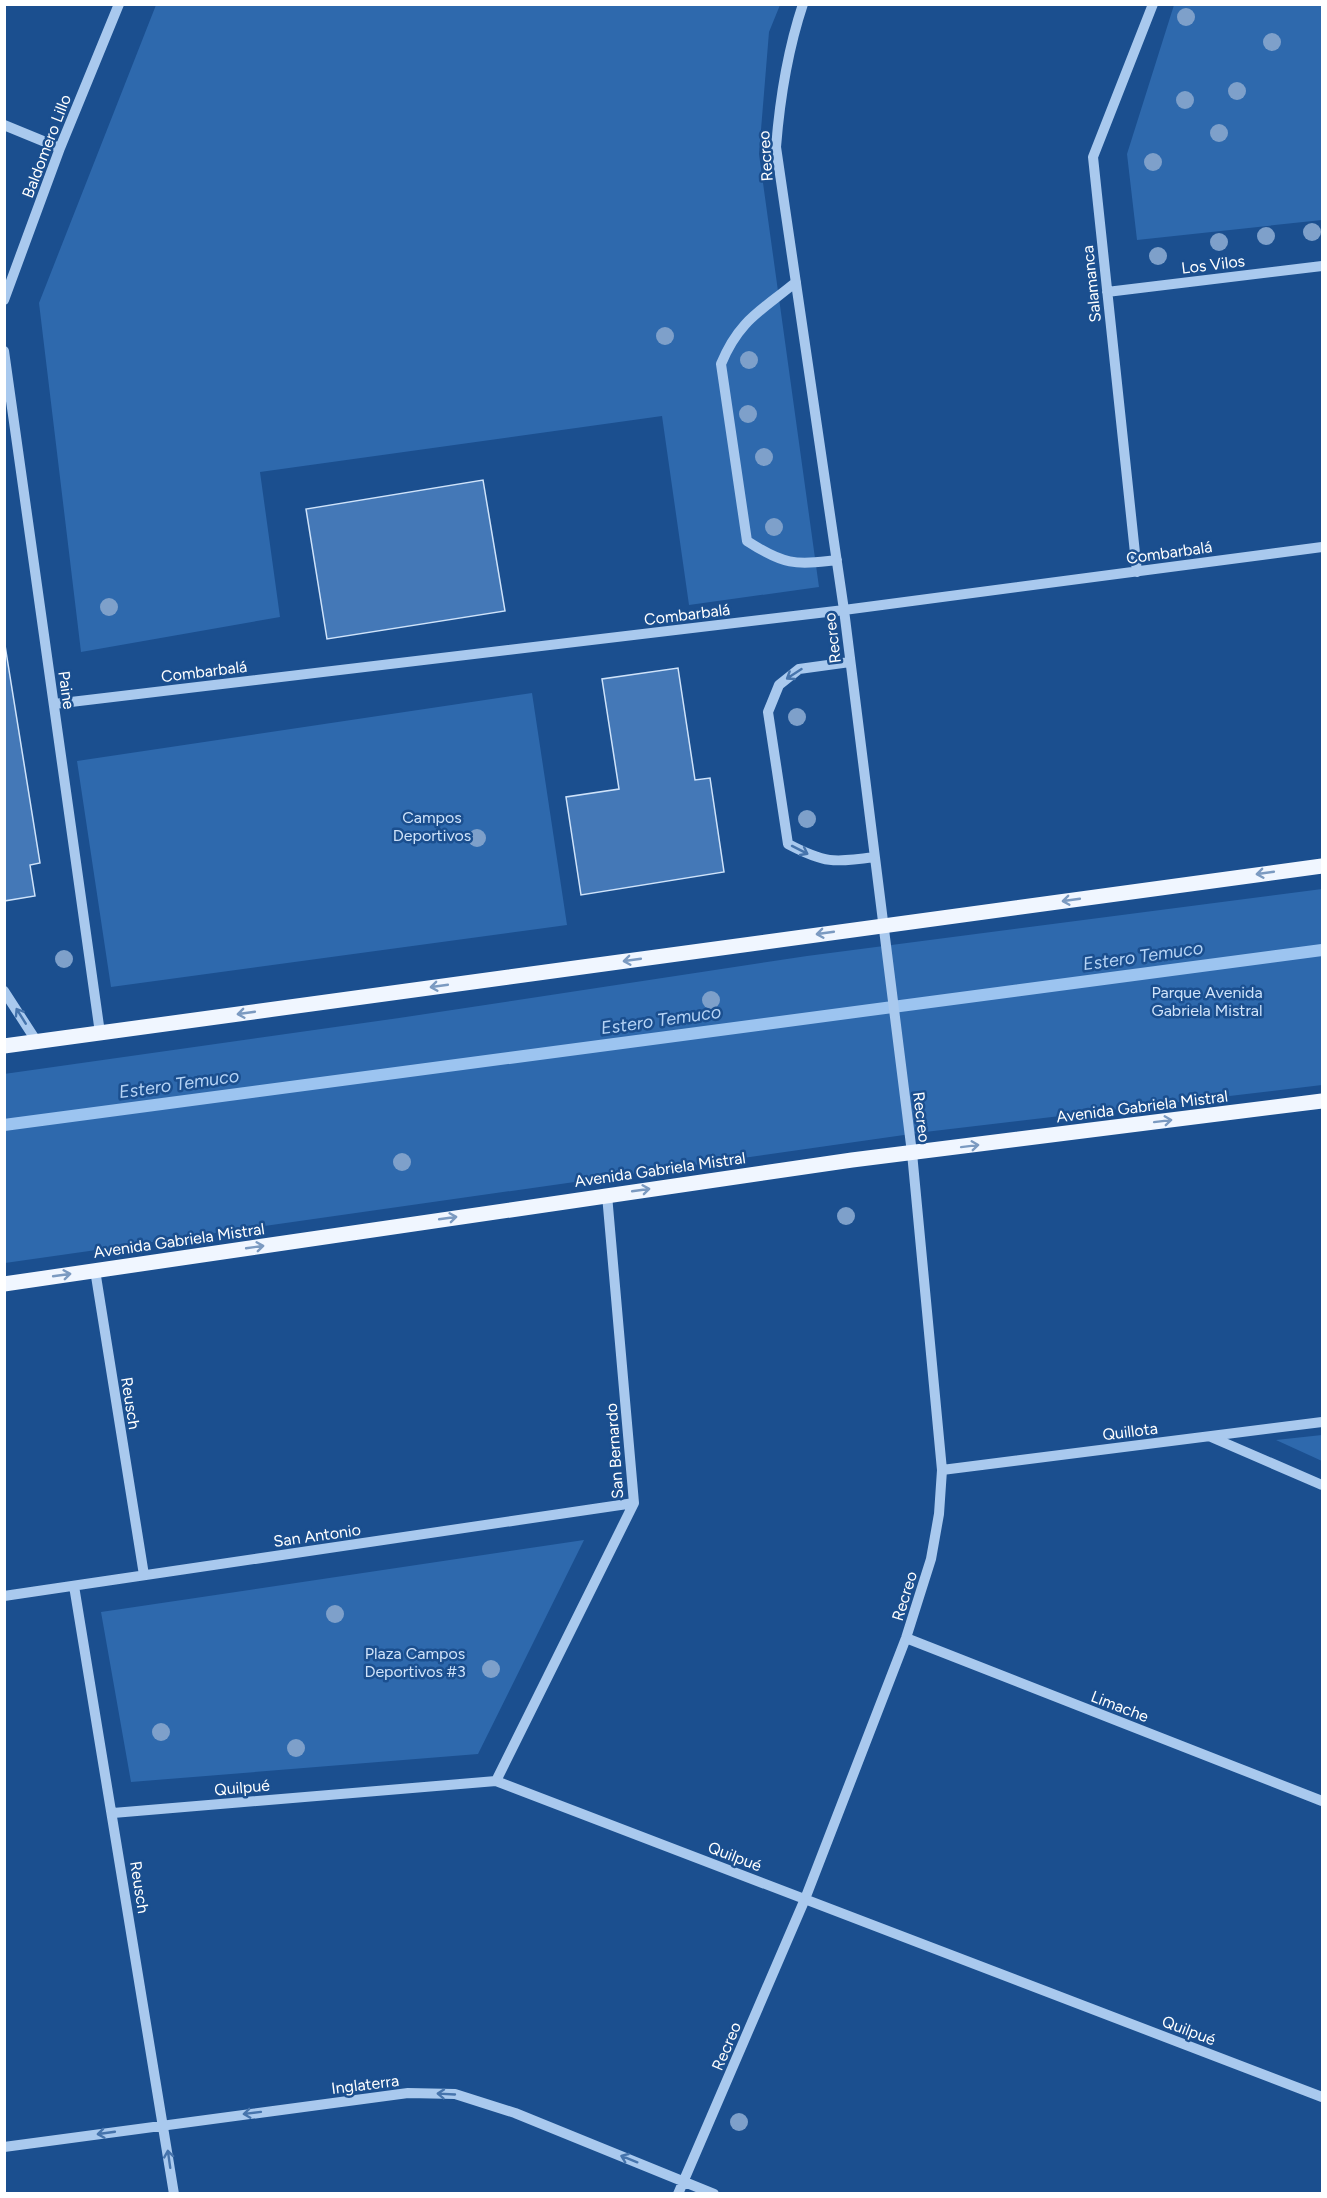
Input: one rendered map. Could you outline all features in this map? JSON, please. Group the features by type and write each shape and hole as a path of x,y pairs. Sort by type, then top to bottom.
{"main road":[{"path":"4,1046 1323,866"},
{"name":"Avenida Gabriela Mistral","path":"4,1284 607,1195 912,1153 1323,1101"}],"street":[{"name":"Baldomero Lillo","path":"4,300 60,148 119,4"},
{"name":"Recreo","path":"678,2193 804,1899 906,1638 931,1559 939,1514 942,1470 912,1153 844,610 776,147 780,96 790,45 802,4"},
{"name":"Salamanca","path":"1137,572 1093,157 1154,4"},
{"path":"4,125 60,148"},
{"name":"Los Vilos","path":"1107,292 1323,266"},
{"path":"796,282 748,318 730,341 721,364 747,541 784,562 803,564 837,560"},
{"name":"Paine","path":"4,351 100,1033"},
{"name":"Combarbalá","path":"54,704 844,610 1323,547"},
{"path":"850,662 799,669 779,685 768,712 788,844 808,855 836,862 874,857"},
{"path":"4,991 37,1042"},
{"name":"San Bernardo","path":"496,1781 634,1503 607,1195"},
{"name":"Reusch","path":"95,1270 144,1575"},
{"name":"Quillota","path":"942,1470 1323,1422"},
{"path":"1211,1436 1323,1485"},
{"name":"San Antonio","path":"4,1596 634,1503"},
{"name":"Reusch","path":"74,1586 174,2193"},
{"name":"Limache","path":"906,1638 1323,1801"},
{"name":"Quilpué","path":"113,1813 496,1781 1323,2097"},
{"name":"Inglaterra","path":"4,2147 408,2093 455,2094 515,2113 714,2193"}],"green space":[{"path":"156,5 780,5 769,32 759,154 819,587 689,605 662,416 260,472 280,617 81,652 39,303"},
{"path":"1174,5 1322,5 1322,220 1137,240 1127,154"},
{"name":"Campos Deportivos","path":"532,693 567,925 111,987 77,761"},
{"name":"Parque Avenida Gabriela Mistral","path":"1322,889 1322,1085 925,1132 5,1263 4,1074 399,1018 807,956"},
{"path":"1322,1435 1322,1461 1276,1440"},
{"name":"Plaza Campos Deportivos #3","path":"584,1540 478,1754 131,1782 101,1612"}],"building":[{"path":"483,480 505,611 327,639 306,509"},
{"path":"4,639 40,863 30,865 35,896 4,901"},
{"path":"678,668 695,780 710,778 724,872 581,895 566,797 619,789 602,679"}],"waterway":[{"name":"Estero Temuco","path":"4,1125 1322,950"}]}
